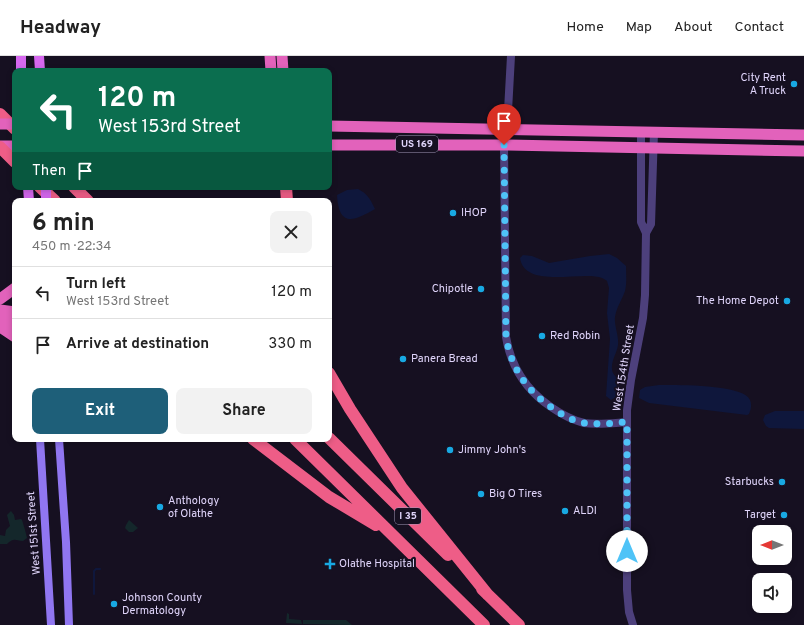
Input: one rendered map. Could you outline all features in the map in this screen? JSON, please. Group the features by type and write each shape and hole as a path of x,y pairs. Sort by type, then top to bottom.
{"highway":[{"path":"270,56 271,68"},
{"path":"282,56 283,68"},
{"path":"0,114 12,126"},
{"path":"0,124 12,124"},
{"name":"US 169","path":"332,126 804,135"},
{"name":"US 169","path":"332,145 504,145 804,151"},
{"path":"0,147 12,146"},
{"path":"0,147 12,159"},
{"path":"43,190 52,198"},
{"path":"77,190 85,198"},
{"path":"0,299 12,290"},
{"path":"0,310 12,312"},
{"path":"0,321 12,323"},
{"path":"0,327 12,335"},
{"path":"332,378 350,409 402,488 488,595"},
{"name":"I 35","path":"332,441 518,625"},
{"path":"257,442 329,497 394,536"},
{"name":"I 35","path":"298,442 484,625"}],"main road":[{"path":"21,56 22,68"},
{"path":"39,56 40,68"},
{"name":"West 151st Street","path":"40,442 51,625"},
{"path":"59,442 66,542 69,625"}],"street":[{"path":"507,130 511,56"},
{"name":"West 154th Street","path":"633,625 629,612 627,590 627,410 643,318 646,289 646,233 641,222 641,132"},
{"name":"West 154th Street","path":"646,233 651,224 654,132"},
{"path":"504,145 506,337 515,366 521,378 540,399 570,418 591,423 627,422"}],"green space":[{"path":"11,511 15,520 22,520 27,538 23,541 13,540 7,544 0,544 0,535 5,536 6,530 10,526 7,515"},
{"path":"129,520 138,528 133,532 129,532 125,528"},
{"path":"287,613 289,614 289,619 301,620 302,624 286,623"},
{"path":"303,620 346,620 352,625 303,624"}],"water":[{"path":"358,189 368,197 375,209 360,217 349,219 344,217 341,213 338,206 337,195 347,190"},
{"path":"609,254 617,258 626,266 625,291 615,317 618,345 612,366 612,371 620,383 620,391 619,395 611,400 606,396 610,339 607,313 609,288 607,281 593,276 556,277 532,274 524,268 520,258 523,255 532,256 549,263"},
{"path":"659,385 708,386 736,391 745,395 750,400 751,405 749,414 747,415 649,403 639,398 640,390 645,387"},
{"path":"775,411 804,411 804,429 769,428 763,420 765,415"}],"waterway":[{"path":"94,594 94,571 96,569 100,569"}],"place":[{"name":"City Rent A Truck","path":"794,84"},
{"name":"IHOP","path":"453,213"},
{"name":"Chipotle","path":"481,289"},
{"name":"The Home Depot","path":"787,301"},
{"name":"Red Robin","path":"542,336"},
{"name":"Panera Bread","path":"403,359"},
{"name":"Jimmy John's","path":"450,450"},
{"name":"Starbucks","path":"782,482"},
{"name":"Big O Tires","path":"481,494"},
{"name":"Anthology of Olathe","path":"160,507"},
{"name":"ALDI","path":"565,511"},
{"name":"Target","path":"784,515"},
{"name":"Olathe Hospital","path":"330,564"},
{"name":"Johnson County Dermatology","path":"114,604"}],"route":[{"path":"504,145 506,337 510,355 521,378 529,388 540,399 557,411 570,418 583,422 627,422 627,551"}]}
